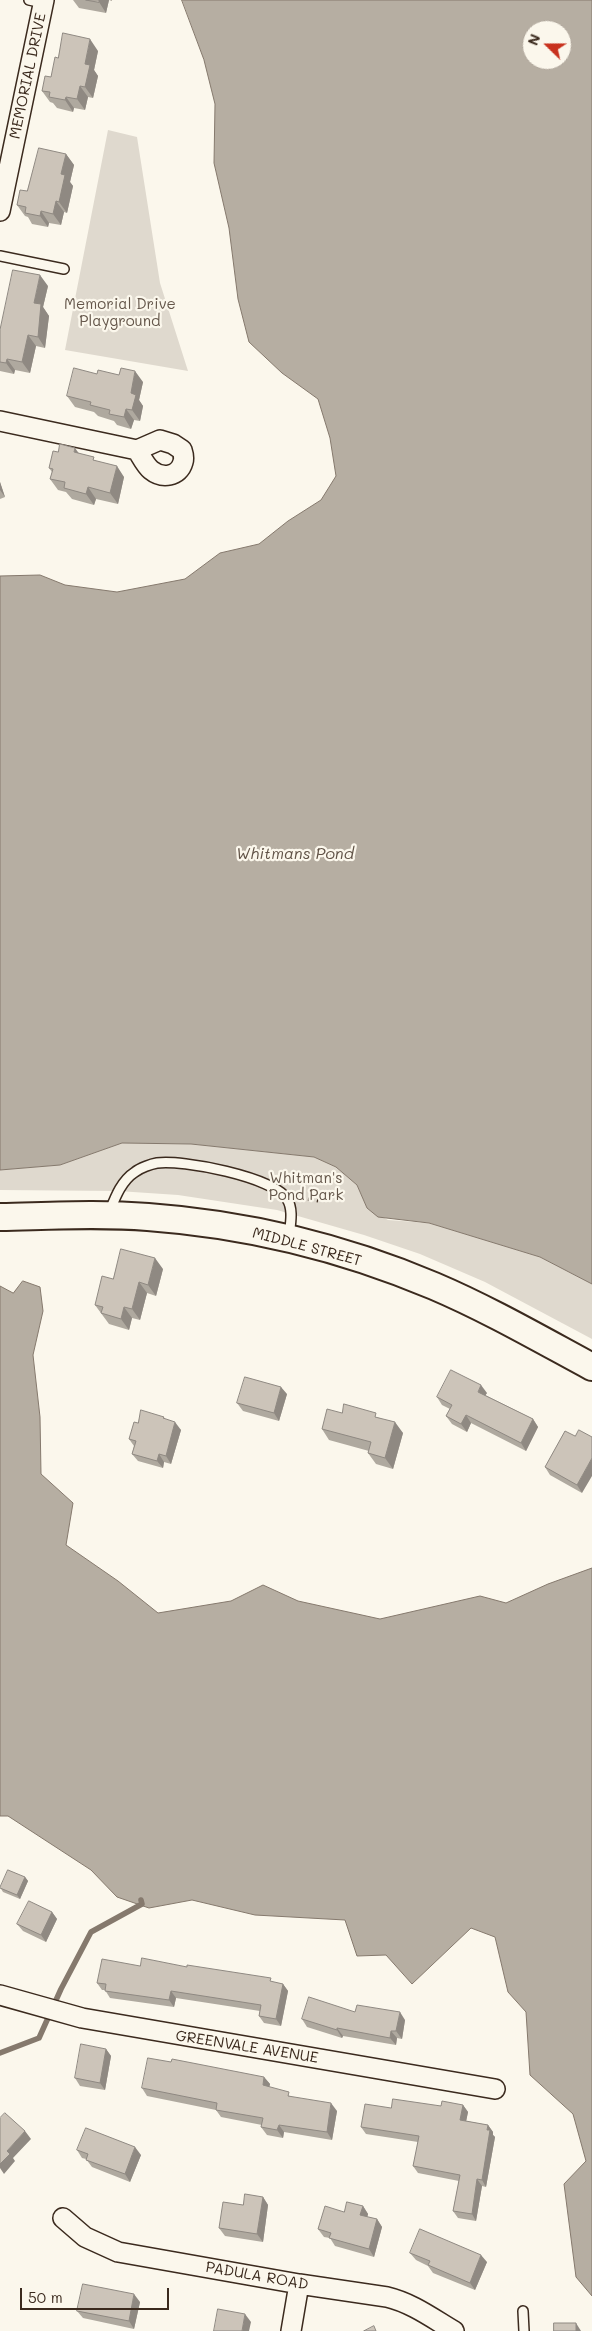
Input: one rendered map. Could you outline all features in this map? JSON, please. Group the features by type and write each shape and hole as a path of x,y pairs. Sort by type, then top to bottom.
{"main road":[{"name":"MIDDLE STREET","path":"0,1216 147,1217 191,1222 288,1239 368,1262 433,1286 592,1368"}],"street":[{"name":"MEMORIAL DRIVE","path":"0,210 39,1"},
{"path":"0,421 137,450"},
{"name":"GREENVALE AVENUE","path":"0,1995 63,2014 495,2089"},
{"name":"PADULA ROAD","path":"63,2218 85,2237 118,2252 401,2300 454,2331"},
{"path":"291,2331 299,2284"}],"lane":[{"path":"0,256 64,269"},
{"path":"107,1216 118,1191 135,1172 156,1163 177,1162 244,1176 277,1190 287,1199 291,1214 288,1239"},
{"path":"523,2311 524,2331"}],"path":[{"path":"308,1199 318,1201"}],"green space":[{"name":"Memorial Drive Playground","path":"108,130 137,137 160,283 188,371 65,350"},
{"name":"Whitman's Pond Park","path":"122,1143 191,1144 314,1157 336,1167 357,1185 367,1208 388,1220 429,1223 540,1257 592,1284 592,1339 485,1282 420,1254 364,1235 277,1210 178,1195 118,1191 0,1190 0,1170 60,1165"}],"water":[{"name":"Whitmans Pond","path":"182,0 592,0 592,1284 540,1257 429,1223 378,1217 367,1208 357,1185 336,1167 314,1157 191,1144 122,1143 60,1165 0,1170 0,576 40,575 65,585 117,592 185,579 220,553 259,544 288,521 321,500 336,476 330,438 318,399 282,373 249,342 238,299 229,228 214,163 215,104 204,60"},
{"path":"23,1281 40,1287 43,1311 33,1355 40,1417 41,1474 73,1503 66,1545 118,1581 158,1613 231,1601 263,1585 298,1601 380,1619 480,1596 506,1603 548,1584 592,1568 592,2296 576,2277 564,2184 586,2161 573,2114 530,2075 526,2012 508,1992 495,1937 471,1928 412,1984 386,1955 357,1956 345,1920 255,1915 192,1900 149,1908 117,1897 91,1870 8,1816 0,1816 0,1286 13,1293"}],"building":[{"path":"63,33 90,39 85,64 90,65 85,87 80,86 77,99 66,97 65,100 49,97 50,92 42,91 45,76 51,77 55,57 58,58"},
{"path":"39,148 66,154 61,174 65,175 59,202 56,201 53,214 41,211 40,216 25,213 26,207 17,205 20,190 27,191"},
{"path":"13,270 40,275 34,303 41,304 38,337 28,335 22,362 7,359 6,363 0,362 0,330"},
{"path":"74,368 97,374 98,370 119,375 121,368 135,371 131,393 136,395 132,410 126,409 124,417 109,414 110,410 90,405 91,402 67,396"},
{"path":"60,444 75,448 74,452 94,457 93,460 117,466 110,493 88,487 86,494 64,488 65,482 50,479 53,469 49,468 53,451 58,452"},
{"path":"121,1249 155,1258 148,1285 139,1282 132,1309 124,1307 121,1319 101,1313 103,1307 95,1305 102,1276 113,1279"},
{"path":"451,1370 481,1385 478,1392 533,1419 521,1443 466,1415 461,1424 446,1416 452,1405 437,1397"},
{"path":"245,1377 281,1387 274,1413 237,1403"},
{"path":"344,1404 376,1413 375,1417 395,1422 385,1458 368,1453 371,1442 322,1429 327,1409 342,1413"},
{"path":"141,1410 175,1422 166,1456 159,1454 157,1461 132,1454 136,1441 129,1439 134,1422 138,1423"},
{"path":"579,1430 592,1437 592,1458 577,1485 545,1467 565,1431 575,1436"},
{"path":"8,1870 25,1877 17,1895 0,1888"},
{"path":"29,1901 52,1912 41,1935 17,1924"},
{"path":"142,1958 187,1967 187,1965 271,1978 270,1981 283,1984 276,2019 259,2016 261,2005 171,1991 169,2000 105,1991 106,1984 97,1983 102,1959 140,1966"},
{"path":"309,1997 355,2012 357,2005 400,2012 396,2031 391,2031 390,2038 337,2028 337,2030 302,2019"},
{"path":"81,2044 106,2049 100,2083 75,2078"},
{"path":"148,2058 171,2062 172,2059 264,2077 263,2085 289,2092 288,2096 331,2103 327,2132 279,2125 277,2130 261,2127 263,2118 216,2110 217,2103 142,2088"},
{"path":"393,2099 441,2106 442,2101 463,2105 460,2120 488,2125 487,2130 490,2130 482,2180 477,2179 472,2214 453,2211 460,2175 413,2166 419,2136 361,2127 365,2104 391,2108"},
{"path":"5,2113 25,2131 7,2151 10,2154 0,2164 0,2118"},
{"path":"86,2128 135,2147 125,2174 86,2160 88,2154 77,2150"},
{"path":"245,2194 263,2197 257,2234 219,2228 223,2202 243,2205"},
{"path":"347,2202 363,2206 360,2215 377,2219 369,2249 329,2238 331,2233 318,2229 325,2206 344,2212"},
{"path":"420,2229 481,2255 470,2283 428,2265 430,2261 410,2253"},
{"path":"83,2284 134,2294 129,2321 77,2311"},
{"path":"218,2309 245,2314 242,2331 214,2331"},
{"path":"554,2323 576,2323 576,2331 554,2331"},
{"path":"374,2326 376,2331 364,2331"}],"waterway":[{"path":"0,2053 39,2038 61,1989 91,1932 142,1904 141,1900"}]}
